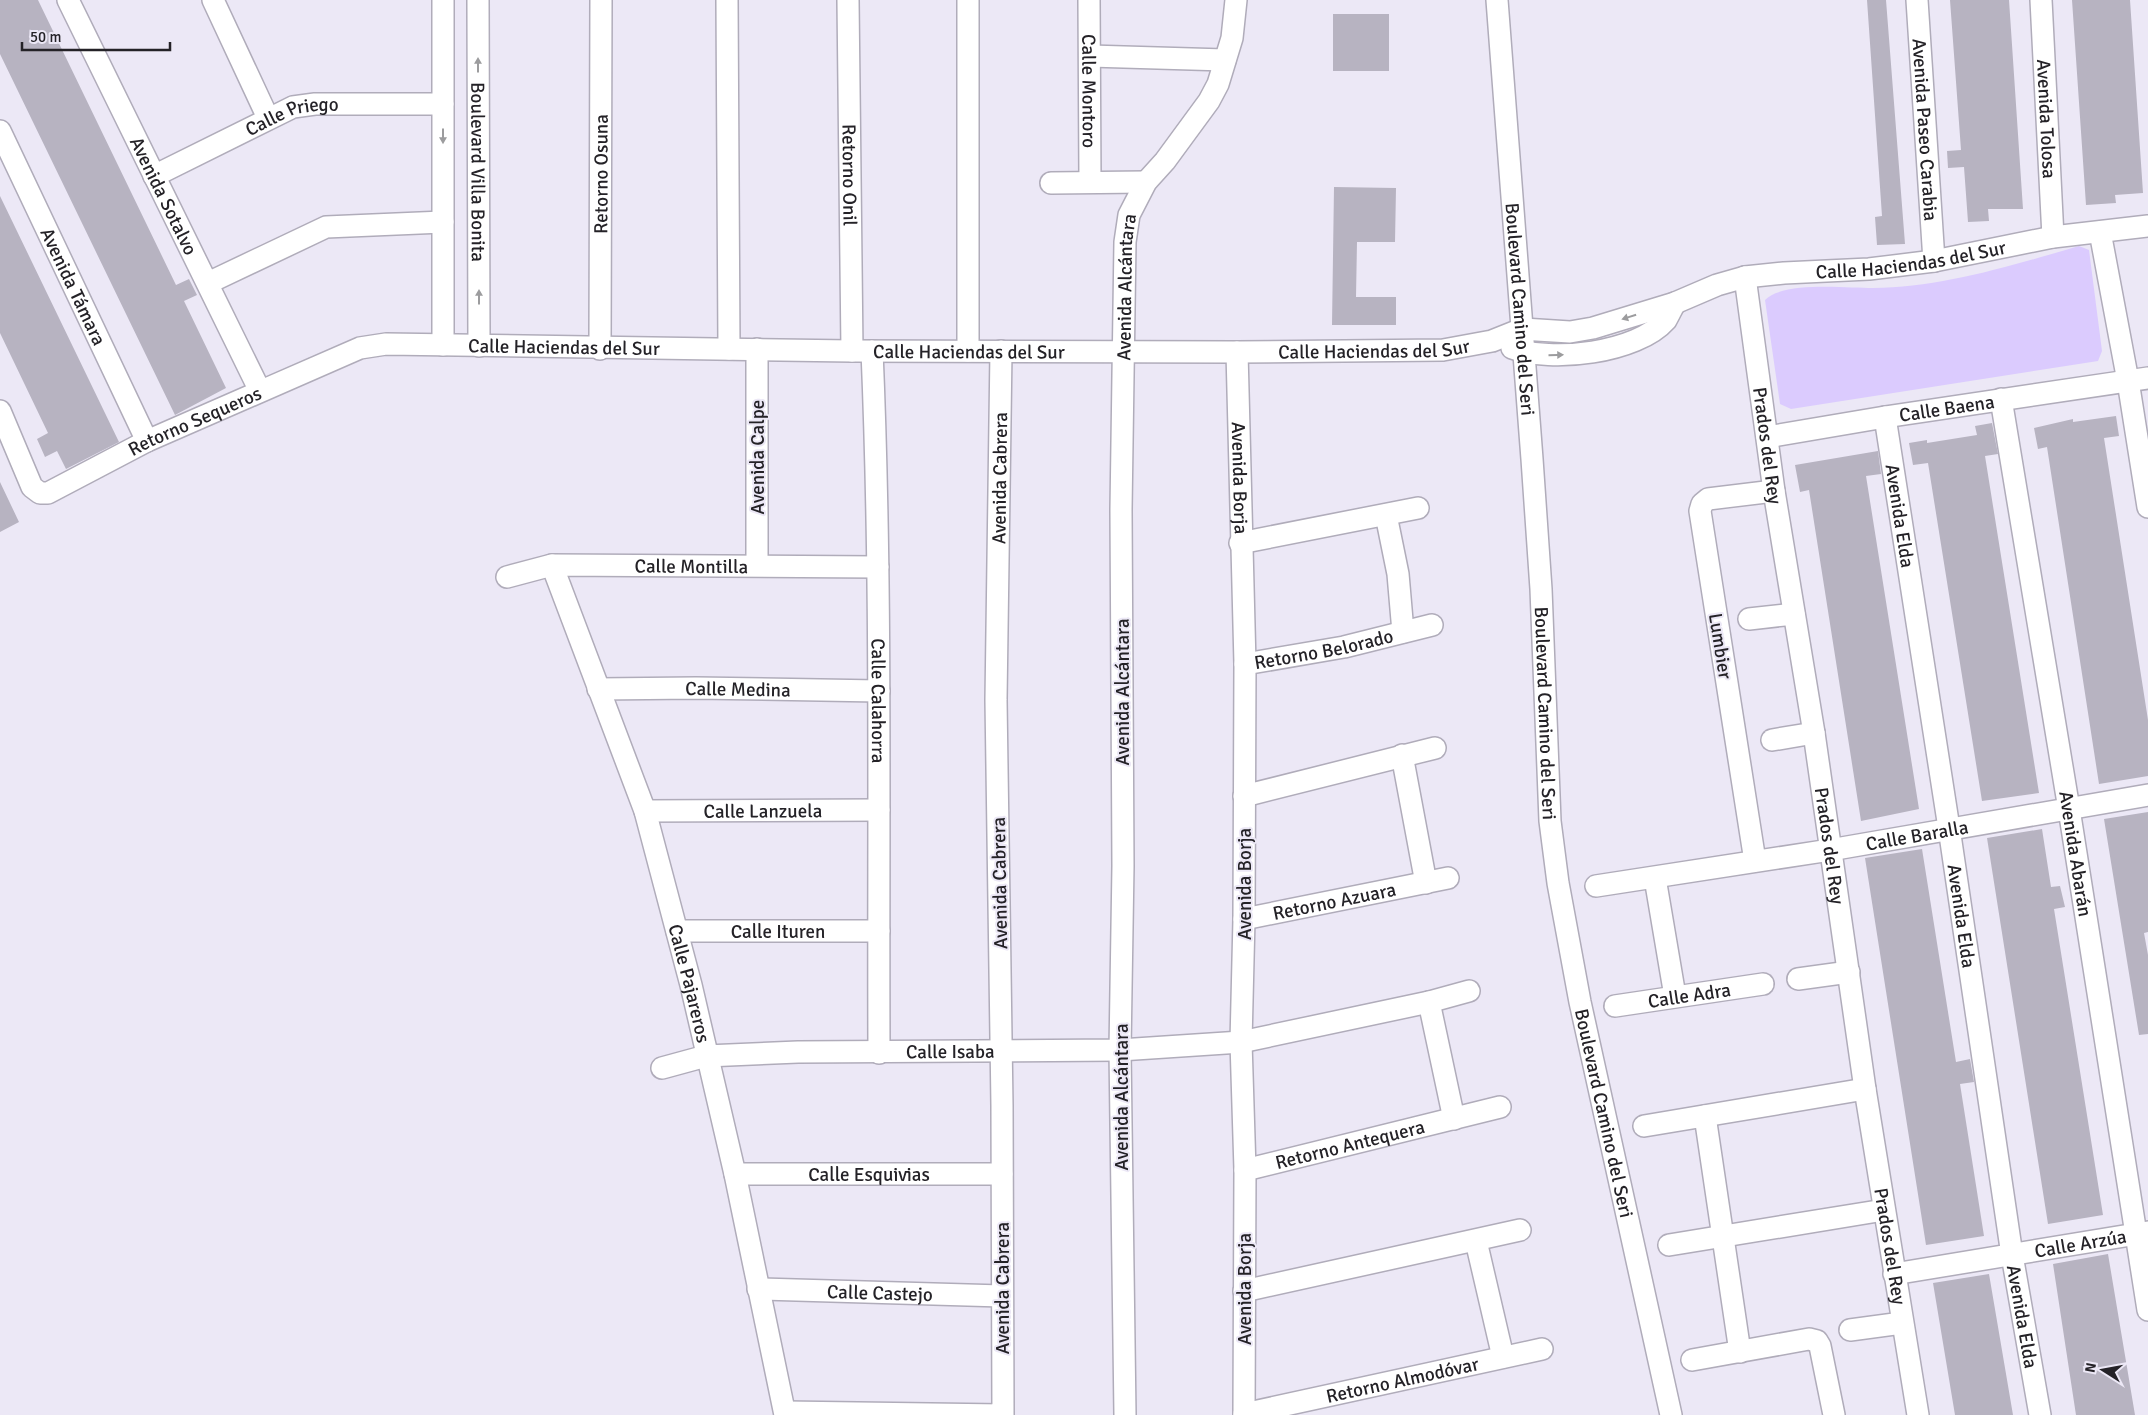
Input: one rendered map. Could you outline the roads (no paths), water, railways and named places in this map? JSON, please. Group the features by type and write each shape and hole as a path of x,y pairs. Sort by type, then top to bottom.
{"street":[{"name":"Avenida Sotalvo","path":"68,0 260,391"},
{"name":"Boulevard Villa Bonita","path":"442,0 444,345"},
{"name":"Boulevard Villa Bonita","path":"478,0 479,346"},
{"name":"Retorno Osuna","path":"600,349 601,0"},
{"path":"727,0 729,349"},
{"name":"Retorno Onil","path":"848,0 862,351"},
{"path":"968,0 968,350"},
{"name":"Calle Montoro","path":"1089,0 1090,182"},
{"name":"Avenida Alcántara","path":"1125,1415 1120,1050 1122,352 1125,242 1130,215 1146,182 1165,161 1209,101 1218,84 1232,38 1236,0"},
{"name":"Boulevard Camino del Seri","path":"1497,0 1541,589 1550,821 1558,883 1580,1002 1671,1415"},
{"name":"Avenida Paseo Carabia","path":"1917,0 1934,261"},
{"name":"Avenida Tolosa","path":"2040,0 2053,237"},
{"path":"220,2 268,118"},
{"path":"1090,56 1225,60"},
{"name":"Calle Priego","path":"154,176 268,118 304,104 444,104"},
{"name":"Avenida Támara","path":"0,131 147,442"},
{"path":"1051,183 1146,182"},
{"path":"208,283 326,226 444,222"},
{"name":"Calle Haciendas del Sur","path":"444,345 600,349 862,351 1237,352 1443,350 1492,341 1522,329 1570,332 1593,328 1675,303 1717,285 1745,277 1869,269 1934,261 2053,237 2148,226"},
{"path":"2100,232 2138,379 2148,506"},
{"name":"Prados del Rey","path":"1745,277 1774,491 1814,733 1865,1089 1918,1415"},
{"name":"Calle Haciendas del Sur","path":"1492,341 1524,353 1552,356 1580,354 1606,349 1639,338 1655,329 1666,320 1675,303"},
{"name":"Retorno Sequeros","path":"0,411 32,487 40,493 48,493 147,442 360,348 386,344 444,345"},
{"name":"Avenida Calpe","path":"757,349 758,565"},
{"name":"Calle Calahorra","path":"862,351 878,567 879,1053"},
{"name":"Avenida Cabrera","path":"1001,351 996,700 1002,1051 1003,1415"},
{"name":"Avenida Borja","path":"1237,352 1240,543 1245,664 1244,919 1241,1042 1245,1170 1244,1415"},
{"name":"Calle Baena","path":"1767,437 1885,417 2138,379"},
{"name":"Avenida Abarán","path":"2001,399 2142,1233 2148,1310"},
{"name":"Avenida Elda","path":"1885,417 1949,828 2012,1255 2040,1415"},
{"name":"Lumbier","path":"1755,861 1700,511 1702,504 1708,499 1774,491"},
{"path":"1240,543 1418,508"},
{"name":"Retorno Belorado","path":"1386,514 1398,574 1403,632"},
{"name":"Calle Montilla","path":"507,577 552,565 878,567"},
{"name":"Calle Pajareros","path":"552,565 645,811 677,931 735,1174 785,1413"},
{"path":"1750,619 1794,614"},
{"name":"Retorno Belorado","path":"1245,664 1344,647 1432,625"},
{"name":"Calle Medina","path":"598,689 696,688 879,691"},
{"path":"1772,740 1814,733"},
{"path":"1244,796 1435,748"},
{"path":"1402,756 1426,883"},
{"name":"Calle Baralla","path":"1596,886 1830,850 2148,795"},
{"name":"Calle Lanzuela","path":"645,811 879,810"},
{"name":"Retorno Azuara","path":"1244,919 1448,878"},
{"path":"1655,878 1675,996"},
{"name":"Calle Ituren","path":"677,931 879,931"},
{"path":"1798,979 1849,972"},
{"name":"Calle Adra","path":"1615,1006 1762,984"},
{"path":"1241,1042 1429,1002 1469,991"},
{"path":"1429,1002 1454,1118"},
{"name":"Calle Isaba","path":"662,1068 706,1056 798,1052 879,1053 1120,1050 1241,1042"},
{"path":"1644,1126 1865,1089"},
{"name":"Retorno Antequera","path":"1245,1170 1500,1107"},
{"path":"1705,1116 1740,1352"},
{"name":"Calle Esquivias","path":"735,1174 1002,1174"},
{"path":"1669,1245 1884,1210"},
{"path":"1244,1291 1520,1230"},
{"name":"Calle Arzúa","path":"1894,1274 2142,1233"},
{"name":"Retorno Almodóvar","path":"1476,1241 1502,1358"},
{"name":"Calle Castejo","path":"758,1289 1002,1296"},
{"path":"1850,1330 1902,1323"},
{"path":"1692,1360 1809,1340 1817,1341 1820,1346 1834,1415"},
{"name":"Retorno Almodóvar","path":"1244,1415 1542,1349"},
{"path":"785,1413 1003,1415"}]}
